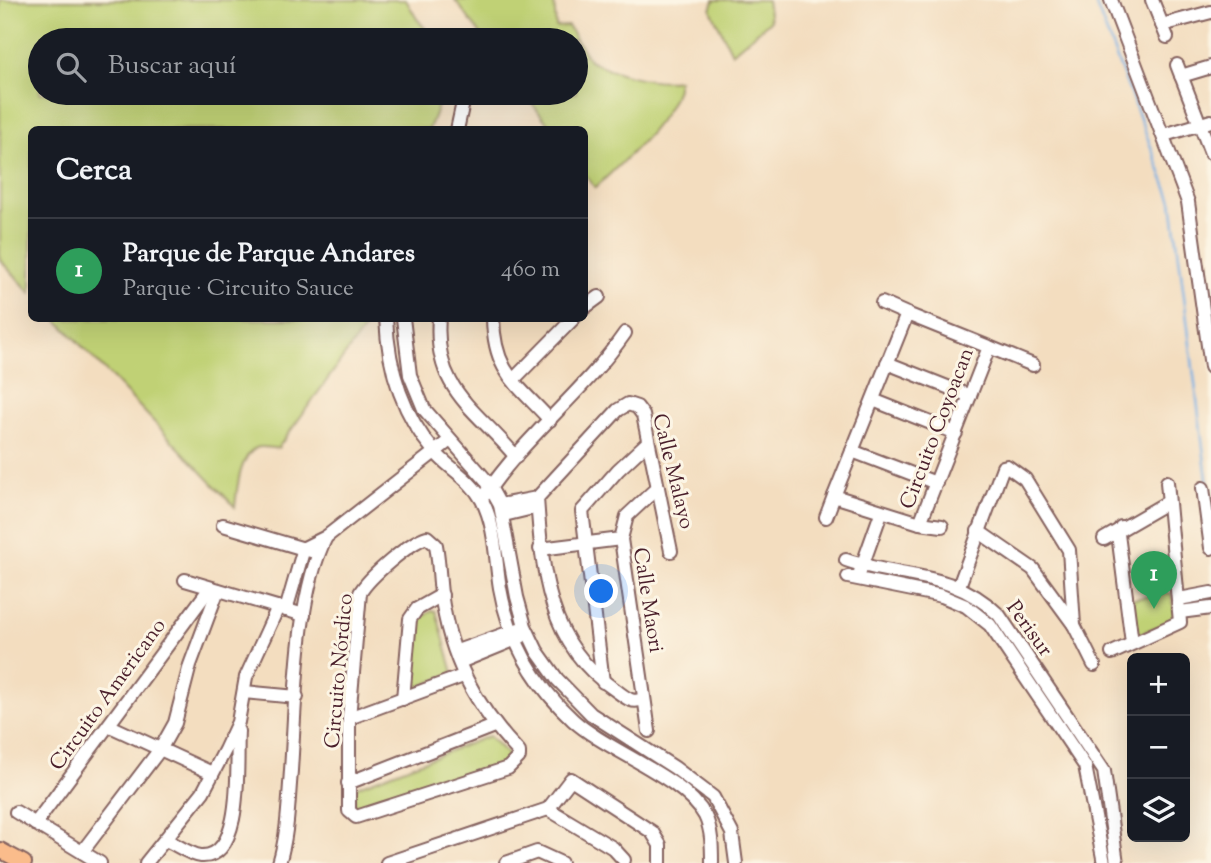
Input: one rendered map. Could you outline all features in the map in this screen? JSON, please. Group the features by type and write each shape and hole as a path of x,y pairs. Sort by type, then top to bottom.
{"main road":[{"path":"0,850 24,863"}],"street":[{"path":"1111,0 1188,202 1209,334 1211,367"},
{"path":"1152,0 1165,31 1211,12"},
{"path":"1211,67 1179,70 1204,123 1211,153"},
{"path":"458,126 462,105"},
{"path":"1166,139 1204,123"},
{"path":"588,305 599,297"},
{"name":"Circuito Coyoacan","path":"834,496 881,513 920,523 989,347 882,303"},
{"path":"826,517 907,314"},
{"path":"386,322 391,361 402,400 434,451 480,497 494,538 500,587 513,636 540,684 576,722 677,788 705,816 711,841 712,863"},
{"path":"403,322 410,375 424,409 488,484 502,510 517,597 527,630 557,679 591,713 675,768 719,806 732,833 736,863"},
{"path":"439,322 442,360 449,380 474,416 514,454"},
{"path":"495,322 496,356 513,380 550,420"},
{"path":"513,380 569,322"},
{"path":"480,497 514,454 550,420 625,333"},
{"path":"989,347 1033,365"},
{"path":"887,363 970,396"},
{"path":"873,400 956,433"},
{"name":"Calle Malayo","path":"537,503 618,410 632,404 643,415 671,551"},
{"path":"166,840 201,856 212,854 228,841 234,813 238,722 244,692 257,648 282,609 304,548 326,537 450,440"},
{"path":"603,682 581,518 588,501 648,443"},
{"path":"852,451 936,483"},
{"path":"956,584 979,539 978,531 1003,467 1020,473 1069,550 1074,625"},
{"path":"1112,653 1178,624 1179,605 1167,482"},
{"name":"Calle Maori","path":"649,731 642,699 645,694 621,539 627,516 658,487"},
{"path":"1203,488 1211,548"},
{"path":"1104,539 1168,502"},
{"path":"502,510 537,503 545,586 559,625 572,647 603,682 630,700 642,699"},
{"path":"861,565 881,513"},
{"path":"920,523 942,526"},
{"path":"223,525 317,554"},
{"path":"1121,527 1118,534 1132,643"},
{"path":"978,531 1033,569 1074,625 1094,665"},
{"path":"279,863 288,823 304,615 317,554 326,537"},
{"name":"Circuito Nórdico","path":"427,537 436,545 442,595 458,656 463,676 495,726 519,752 517,761 508,768 356,817 349,811 348,783 349,719 359,600 364,586 427,537"},
{"path":"540,549 621,539"},
{"name":"Perisur","path":"846,560 956,584 984,601 999,615 1086,755 1104,863"},
{"name":"Perisur","path":"861,565 853,578 942,596 980,616 998,636 1106,779 1117,863"},
{"path":"185,580 304,615"},
{"path":"82,852 161,748 175,723 214,589"},
{"name":"Circuito Americano","path":"35,824 214,589"},
{"path":"1179,605 1211,593"},
{"path":"403,699 410,619 417,610 442,595"},
{"path":"1179,605 1211,608"},
{"path":"458,656 527,630"},
{"path":"349,719 463,676"},
{"path":"244,692 297,697"},
{"path":"146,863 166,840 212,773 238,722"},
{"path":"110,726 212,773"},
{"path":"348,783 495,726"},
{"path":"387,863 548,809 568,781 575,780 652,832 660,845 660,863"},
{"path":"705,816 719,806"},
{"path":"548,809 613,848 624,860"},
{"path":"16,812 100,863"},
{"path":"1100,838 1113,835"},
{"path":"506,863 530,854 544,853 561,863"}],"green space":[{"path":"0,0 406,0 425,28 28,28 28,105 439,105 430,126 28,126 28,290 0,260"},
{"path":"455,0 554,0 556,27 569,28 476,28"},
{"path":"714,0 767,0 770,21 732,53 711,10"},
{"path":"588,58 609,69 633,76 678,80 675,94 658,123 632,153 595,188 588,178 588,126 550,126 533,105 588,105"},
{"path":"59,322 369,322 278,448 258,447 250,452 242,466 235,507"},
{"path":"1171,593 1176,619 1137,635 1132,599"},
{"path":"432,610 436,611 453,673 412,690 408,688 413,624"},
{"path":"489,736 510,757 509,763 355,814 354,789"}],"waterway":[{"path":"1094,0 1172,201 1208,487"}],"place":[{"name":"Parque de Parque Andares","path":"1154,609"}]}
